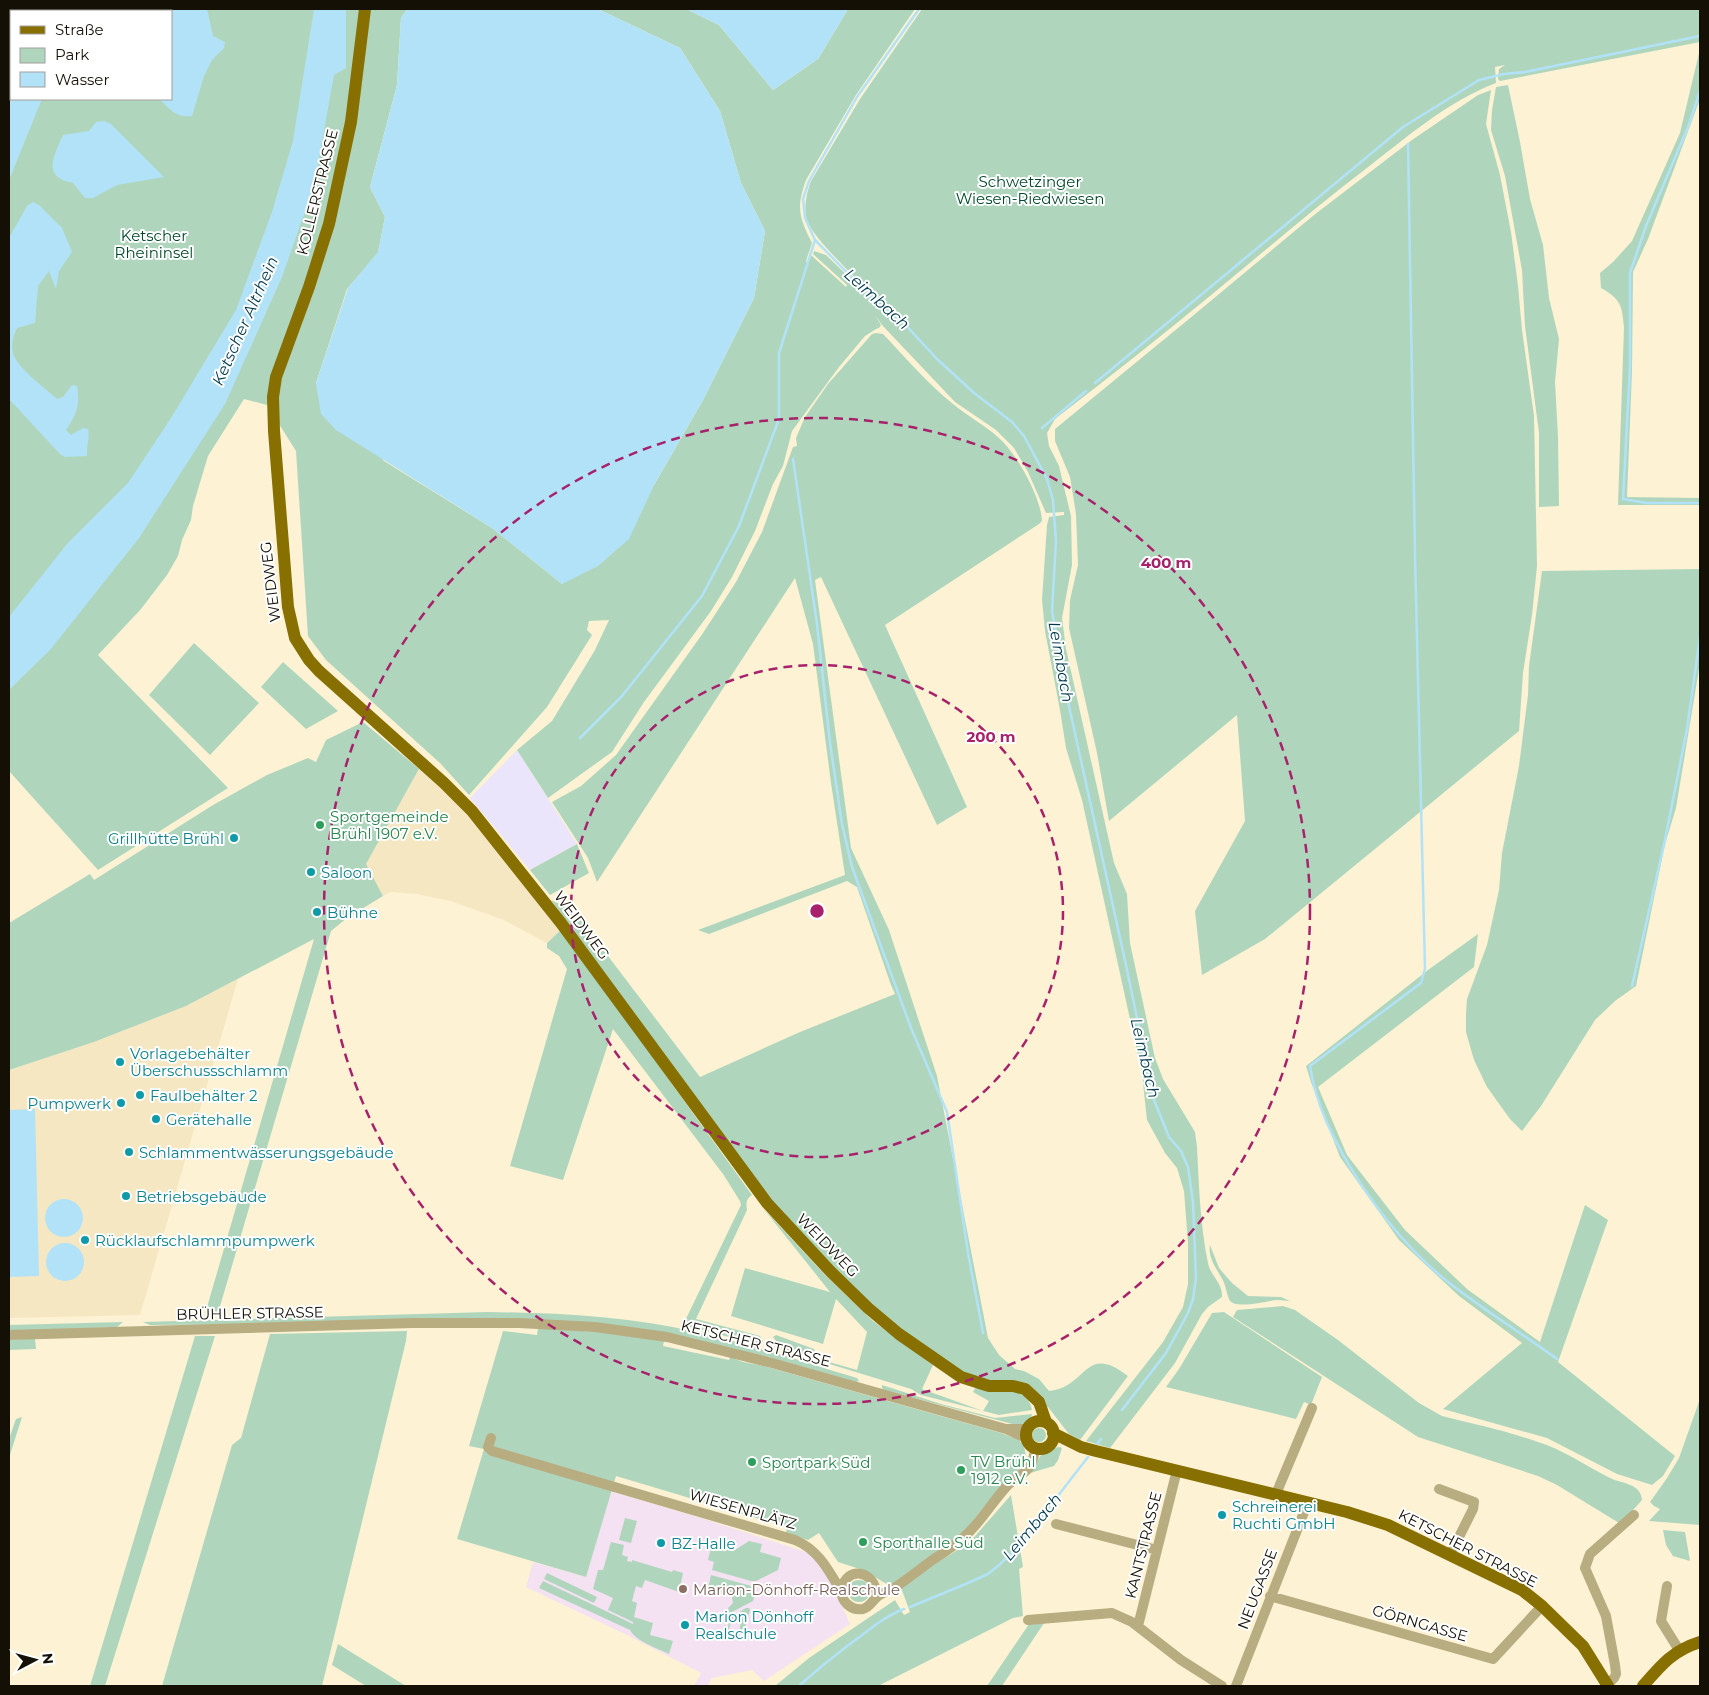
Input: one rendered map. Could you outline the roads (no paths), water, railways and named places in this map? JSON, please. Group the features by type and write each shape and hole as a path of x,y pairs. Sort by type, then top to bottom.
{"main road":[{"name":"KOLLERSTRASSE","path":"276,377 329,224 351,122 365,9"},
{"name":"WEIDWEG","path":"276,377 273,397 274,432 287,599 295,638 309,660 444,783 472,811 561,923 767,1203 831,1272 868,1308 899,1334 961,1377 989,1386 1021,1387 1032,1394 1039,1402 1033,1428"},
{"path":"1033,1428 1052,1429 1052,1439 1041,1448 1032,1446 1033,1428"},
{"name":"KETSCHER STRASSE","path":"1052,1439 1374,1520 1522,1590 1542,1606 1583,1646 1608,1685"},
{"path":"1643,1686 1662,1664 1679,1650 1700,1642"}],"street":[{"name":"BRÜHLER STRASSE","path":"9,1335 412,1323 491,1323"},
{"name":"KETSCHER STRASSE","path":"491,1323 593,1327 667,1338 781,1365 1006,1429 1033,1428"},
{"path":"1276,1494 1312,1408"},
{"name":"WIESENPLÄTZ","path":"486,1444 492,1451 795,1540 804,1544 821,1558 842,1593 844,1601 853,1608 861,1609 869,1606 877,1596 893,1588 966,1536 1006,1486 1030,1466 1036,1448"},
{"name":"KANTSTRASSE","path":"1138,1626 1177,1470"},
{"path":"1439,1489 1474,1502 1473,1509 1450,1555"},
{"name":"NEUGASSE","path":"1236,1686 1308,1502"},
{"path":"1608,1685 1614,1678 1615,1665 1606,1616 1585,1568 1590,1554 1634,1515"},
{"path":"1056,1524 1157,1550"},
{"path":"842,1593 842,1586 847,1579 857,1574 871,1578 876,1587 877,1596"},
{"path":"1667,1586 1661,1621 1679,1650"},
{"name":"GÖRNGASSE","path":"1270,1596 1493,1659 1542,1606"},
{"path":"1028,1620 1112,1613 1138,1626 1195,1670 1222,1686"}],"water":[{"path":"9,9 78,9 10,10 10,100 42,100 9,180"},
{"path":"207,9 213,36 225,42 224,48 212,60 204,76 192,116 182,116 170,110 160,100 172,100 172,10 144,10"},
{"name":"Ketscher Altrhein","path":"314,9 346,9 346,68 334,75 314,186 282,277 225,404 139,538 50,650 9,690 9,617 67,544 128,483 171,418 236,310 272,212 293,141"},
{"path":"407,9 598,9 680,48 720,111 741,183 765,231 754,298 703,400 654,485 629,539 598,566 562,584 492,528 336,430 321,414 316,383 348,288 378,252 385,217 370,187 397,85 401,18"},
{"path":"686,9 848,9 818,59 773,90 719,25"},
{"path":"104,121 111,124 164,177 117,185 93,198 85,198 73,183 57,176 53,171 54,158 63,135 89,131 96,122"},
{"path":"33,202 39,205 62,228 72,252 59,271 56,289 49,271 38,286 35,323 17,328 14,334 12,349 17,362 22,368 57,399 63,397 72,385 77,386 77,409 66,430 71,435 83,428 88,429 87,456 65,457 60,454 9,399 9,238 27,206"},
{"path":"35,1109 39,1276 9,1277 9,1110"},
{"path":"64,1199 77,1205 83,1218 77,1231 64,1237 51,1231 45,1218 51,1205"},
{"path":"65,1243 78,1249 84,1262 78,1275 65,1281 52,1275 46,1262 52,1249"}],"waterway":[{"name":"Leimbach","path":"919,9 857,97 809,181 803,199 805,218 815,240 879,305 901,320 937,359 974,393 1012,422 1024,436 1047,479 1053,500 1056,541 1052,611 1067,697 1154,1100 1169,1137 1181,1151 1188,1167 1193,1202 1196,1278 1193,1299 1188,1313 1166,1353 1122,1410"},
{"path":"1095,383 1403,127 1479,80 1700,36"},
{"path":"1700,91 1688,127 1646,226 1630,273 1630,367 1623,499 1647,503 1700,503"},
{"path":"1408,144 1425,969 1421,983 1310,1066 1317,1094 1328,1124 1342,1153 1379,1210 1400,1235 1443,1278 1557,1359"},
{"path":"580,738 622,696 702,596 739,526 779,419 779,353 815,240"},
{"path":"1042,428 1086,391"},
{"path":"793,459 817,624 830,743 842,824 852,867 911,1028 947,1112 968,1253 983,1333"},
{"path":"1632,986 1665,840 1687,729 1700,637"},
{"name":"Leimbach","path":"1097,1444 1101,1439"},
{"name":"Leimbach","path":"910,1607 988,1574 998,1566 1019,1546 1088,1457"},
{"name":"Leimbach","path":"799,1686 872,1628 887,1617 904,1609"}],"place":[{"name":"Sportgemeinde Brühl 1907 e.V.","path":"320,825"},
{"name":"Grillhütte Brühl","path":"234,838"},
{"name":"Saloon","path":"311,872"},
{"name":"Bühne","path":"317,912"},
{"name":"Vorlagebehälter Überschussschlamm","path":"120,1062"},
{"name":"Faulbehälter 2","path":"140,1095"},
{"name":"Pumpwerk","path":"121,1103"},
{"name":"Gerätehalle","path":"156,1119"},
{"name":"Schlammentwässerungsgebäude","path":"129,1152"},
{"name":"Betriebsgebäude","path":"126,1196"},
{"name":"Rücklaufschlammpumpwerk","path":"85,1240"},
{"name":"Sportpark Süd","path":"752,1462"},
{"name":"TV Brühl 1912 e.V.","path":"961,1470"},
{"name":"Schreinerei Ruchti GmbH","path":"1222,1515"},
{"name":"Sporthalle Süd","path":"863,1542"},
{"name":"BZ-Halle","path":"661,1543"},
{"name":"Marion-Dönhoff-Realschule","path":"683,1589"},
{"name":"Marion Dönhoff Realschule","path":"685,1625"}],"park label":[{"name":"Schwetzinger Wiesen-Riedwiesen","path":"1030,190"},
{"name":"Ketscher Rheininsel","path":"154,244"}]}
